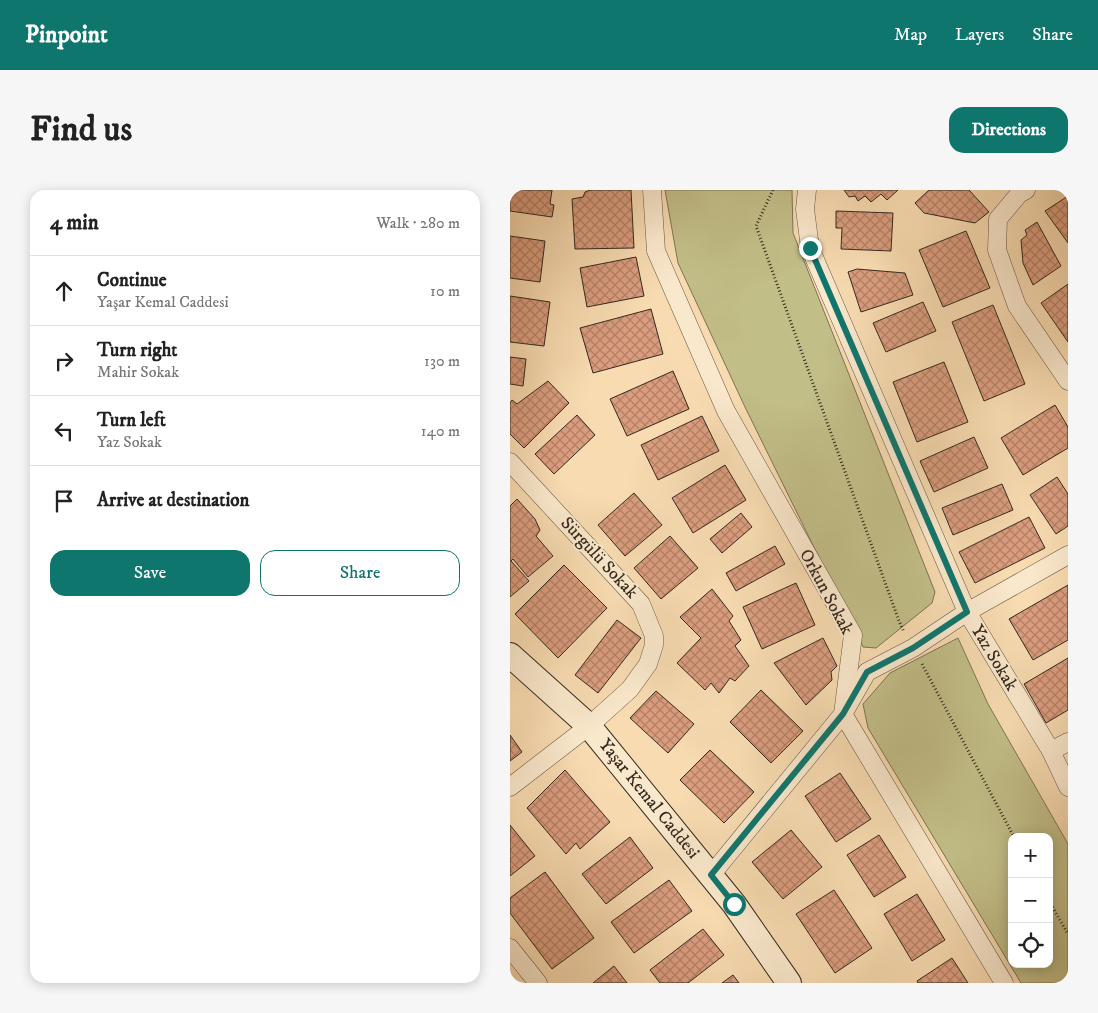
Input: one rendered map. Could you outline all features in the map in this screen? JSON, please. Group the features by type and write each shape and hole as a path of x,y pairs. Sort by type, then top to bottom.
{"street":[{"name":"Orkun Sokak","path":"652,190 656,251 726,412 852,635 843,714"},
{"name":"Yaz Sokak","path":"807,190 805,209 810,248 967,612 1050,751 1068,787"},
{"path":"1026,190 1019,194 998,219 997,250 1017,306 1068,381"},
{"name":"Sürgülü Sokak","path":"510,462 641,604 654,636 654,646 648,664 630,689 589,726 510,787"},
{"path":"711,875 843,714 867,672 913,648 967,612 1068,555"},
{"name":"Yaşar Kemal Caddesi","path":"510,655 589,726 734,904 789,983"},
{"path":"843,714 1004,983"},
{"path":"1050,751 1068,742"},
{"path":"510,948 538,983"}],"path":[{"path":"773,190 756,226 899,621 1012,833"},
{"path":"1053,908 1068,934"}],"shaded area":[{"path":"665,190 792,190 793,233 935,592 932,603 876,648 863,647 744,405 678,263"},
{"path":"958,638 988,704 1068,844 1068,983 1021,983 1012,968 1053,968 1053,833 1008,833 1008,961 868,728 863,704 890,673"}],"building":[{"path":"510,190 552,190 550,204 554,205 552,217 510,211"},
{"path":"590,190 631,190 634,248 575,249 572,199 583,197 585,192"},
{"path":"844,190 898,190 887,200 881,194 871,202 865,196 858,201 855,196 849,197"},
{"path":"929,190 969,190 989,212 975,223 924,213 915,203"},
{"path":"1068,196 1068,243 1045,211"},
{"path":"836,211 893,213 891,251 841,249 842,228 836,228"},
{"path":"1037,222 1061,266 1033,285 1023,263 1021,240 1027,235 1025,230"},
{"path":"966,231 990,288 943,307 919,250"},
{"path":"510,236 545,241 540,282 510,278"},
{"path":"636,257 644,296 587,307 580,268"},
{"path":"857,269 905,273 913,295 861,312 848,272"},
{"path":"1068,284 1068,342 1041,303"},
{"path":"510,296 550,302 544,346 510,342"},
{"path":"923,302 936,331 886,352 873,323"},
{"path":"993,305 1025,384 984,401 952,322"},
{"path":"651,309 663,354 593,373 580,328"},
{"path":"510,357 526,359 523,386 510,384"},
{"path":"944,362 968,422 917,442 893,382"},
{"path":"673,371 689,409 627,436 610,399"},
{"path":"548,381 569,403 524,448 510,434 510,403 512,400 517,404"},
{"path":"1055,405 1068,427 1068,448 1023,475 1001,438"},
{"path":"577,415 595,435 554,474 535,454"},
{"path":"702,416 719,451 658,480 641,445"},
{"path":"974,437 988,468 934,492 920,461"},
{"path":"725,465 746,500 693,533 672,498"},
{"path":"1057,477 1068,494 1068,526 1056,534 1030,495"},
{"path":"1002,484 1013,510 953,535 942,508"},
{"path":"634,493 662,525 625,556 598,525"},
{"path":"517,499 535,519 540,530 536,536 553,556 528,577 513,559 511,561 529,581 510,597 510,506"},
{"path":"741,513 752,527 722,553 710,539"},
{"path":"1029,517 1045,548 975,583 959,552"},
{"path":"670,536 698,568 661,599 634,568"},
{"path":"775,546 785,564 736,591 726,573"},
{"path":"564,565 607,608 558,658 515,614"},
{"path":"796,583 815,625 762,649 743,607"},
{"path":"1068,585 1068,640 1033,660 1009,619"},
{"path":"712,589 733,616 729,621 741,640 735,646 749,666 735,681 730,678 719,693 711,683 705,690 677,663 701,638 680,617"},
{"path":"617,620 641,638 598,693 575,675"},
{"path":"823,638 837,666 831,672 832,680 806,705 774,663"},
{"path":"1068,658 1068,710 1046,723 1024,684"},
{"path":"761,690 803,731 771,763 730,722"},
{"path":"656,691 694,724 668,753 630,718"},
{"path":"510,735 522,752 510,761"},
{"path":"710,750 754,792 724,823 680,780"},
{"path":"565,770 610,822 580,849 576,843 566,854 527,808"},
{"path":"840,773 871,819 836,842 805,796"},
{"path":"510,825 535,856 510,876"},
{"path":"791,830 822,867 783,899 752,862"},
{"path":"879,835 906,877 874,897 847,855"},
{"path":"630,837 653,868 606,904 582,874"},
{"path":"545,872 594,938 552,969 510,913 510,898"},
{"path":"669,880 692,911 634,953 611,922"},
{"path":"834,890 872,948 835,973 796,914"},
{"path":"917,894 945,940 912,961 884,914"},
{"path":"703,929 724,955 688,983 660,983 650,970"},
{"path":"952,958 968,983 918,983 917,981"},
{"path":"614,966 627,983 593,983"},
{"path":"733,975 739,983 722,983"}],"route":[{"path":"734,904 711,875 843,714 867,672 913,648 967,612 810,248"}]}
